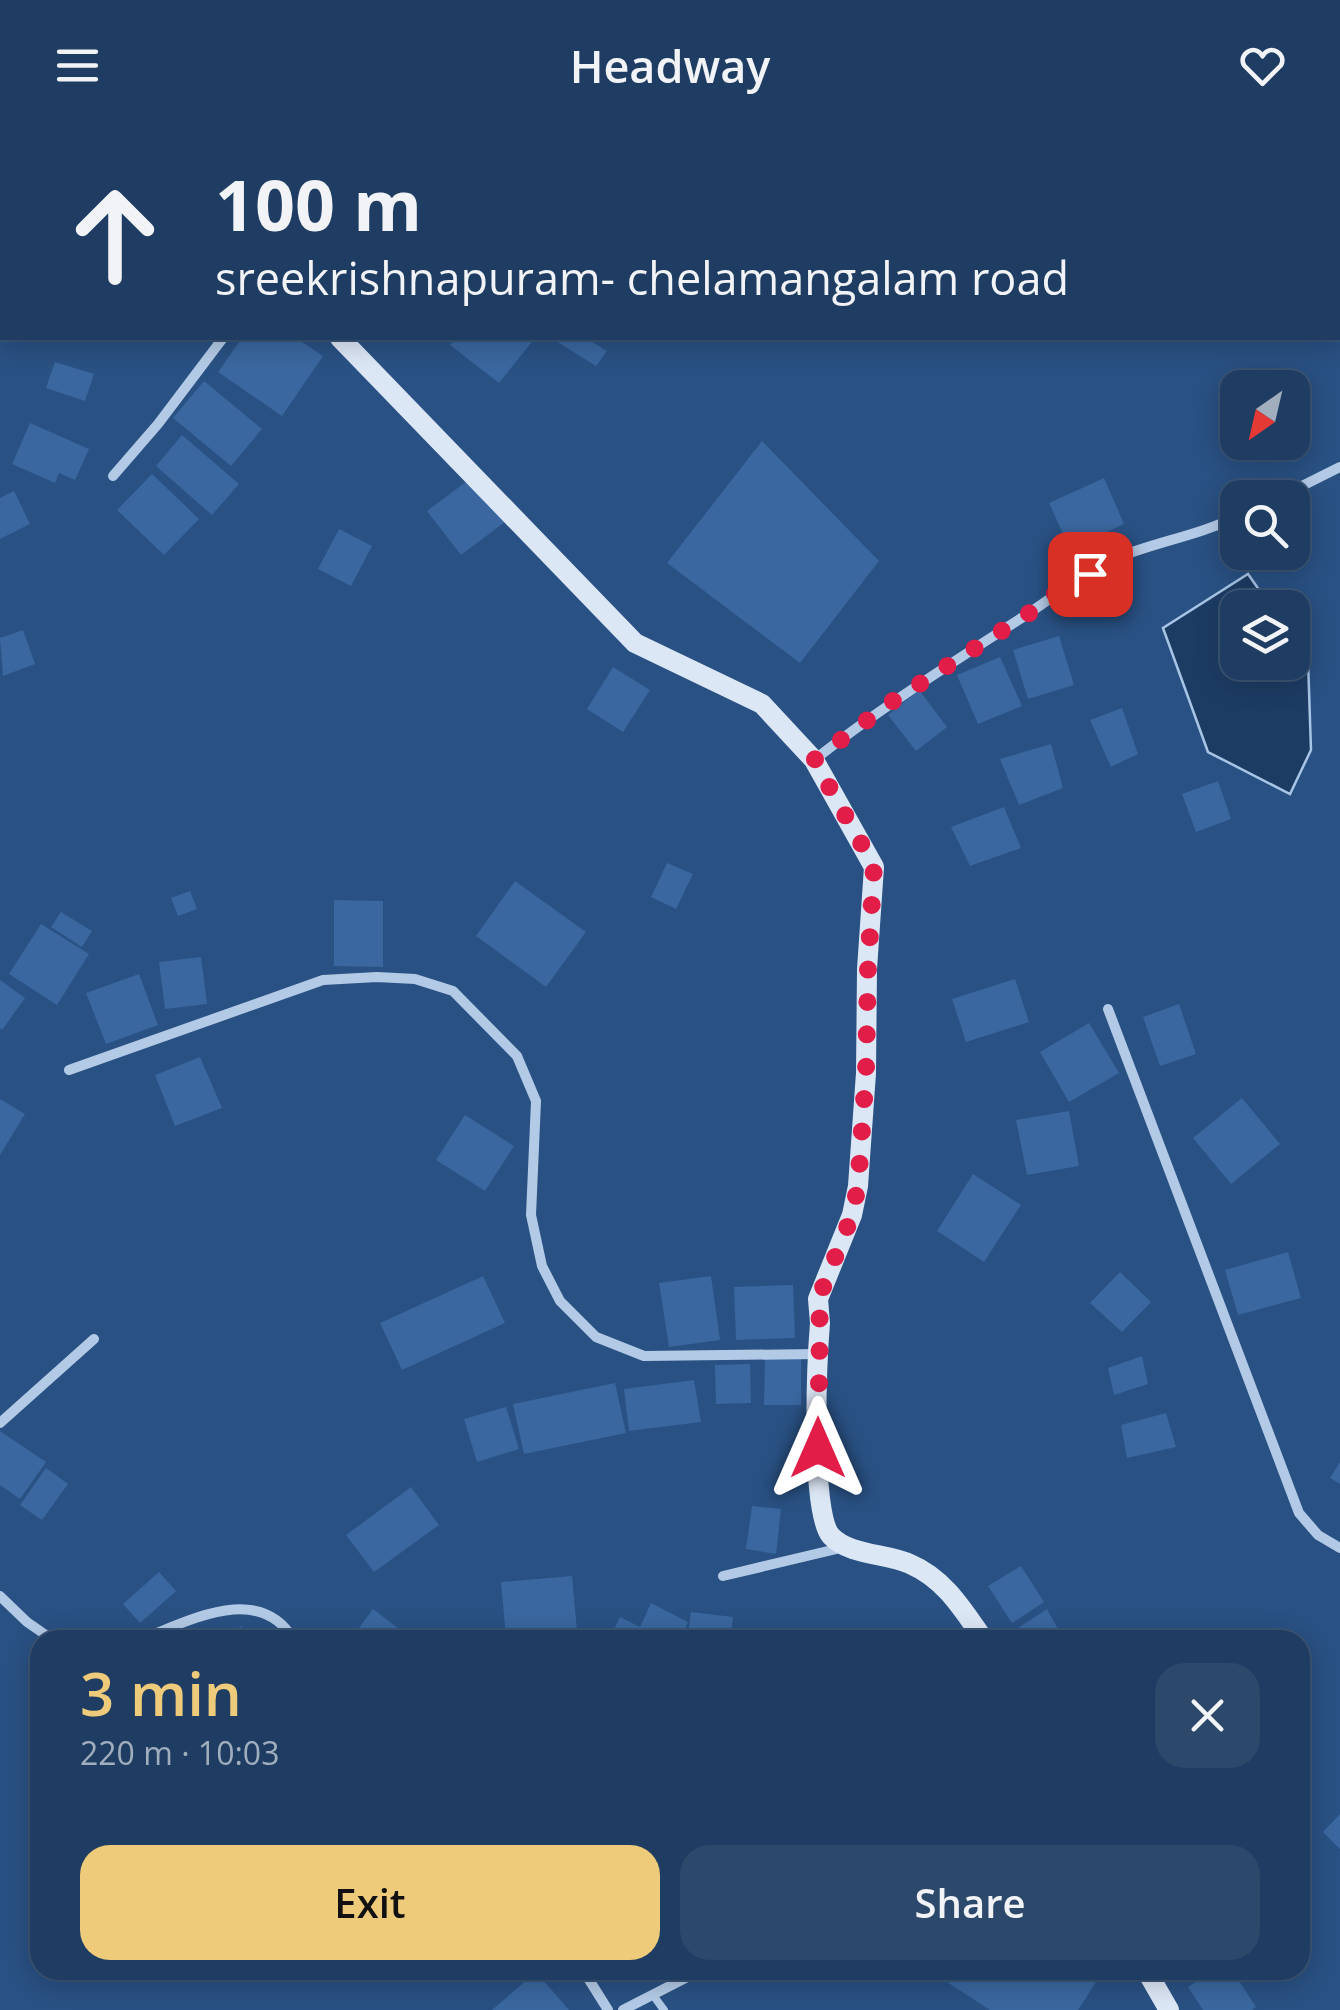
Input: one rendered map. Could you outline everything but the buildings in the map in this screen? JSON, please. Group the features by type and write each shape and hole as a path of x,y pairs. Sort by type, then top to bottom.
{"street":[{"path":"113,476 221,340"},
{"path":"342,340 635,643 762,704 814,760 874,866 858,1186 852,1215 818,1300 820,1498 825,1526 832,1538 846,1547 886,1555 930,1574 955,1598 977,1630"},
{"path":"1310,482 1340,467"},
{"path":"814,760 893,701 1065,586 1115,559 1220,523"},
{"path":"69,1070 323,980 377,976 415,979 453,990 518,1056 536,1100 530,1215 542,1266 560,1301 596,1337 644,1356 818,1354"},
{"path":"1108,1009 1299,1514 1318,1535 1340,1548"},
{"path":"0,1423 94,1339"},
{"path":"723,1576 846,1547"},
{"path":"0,1596 39,1630"},
{"path":"167,1630 229,1608 254,1610 284,1623 288,1630"},
{"path":"588,1980 608,2010"},
{"path":"623,2010 681,1980"},
{"path":"1152,1980 1169,2010"}],"lane":[{"path":"654,1994 664,2010"}],"water":[{"path":"1248,574 1259,590 1223,590"},
{"path":"1220,592 1220,680 1309,680 1311,750 1290,794 1208,752 1163,628"}],"route":[{"path":"818,1448 818,1300 852,1215 858,1186 874,866 814,760 893,701 1065,586 1090,574"}]}
